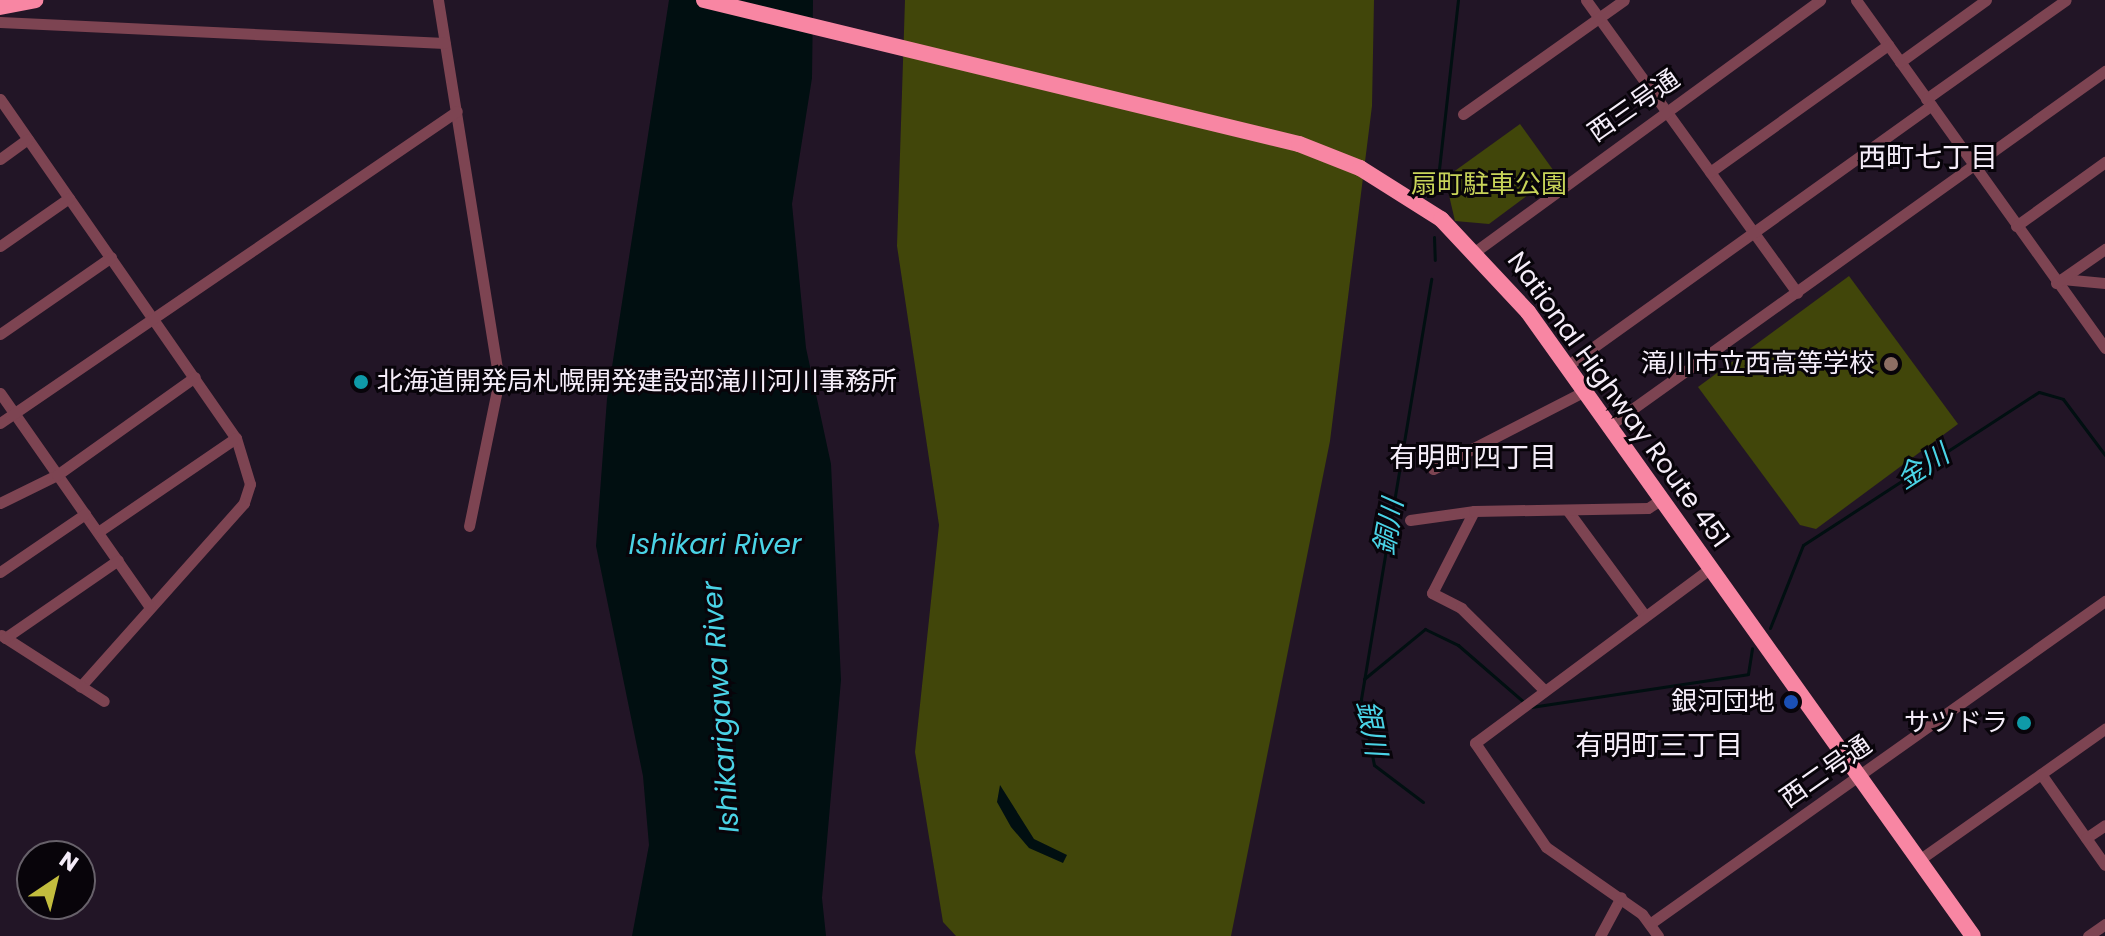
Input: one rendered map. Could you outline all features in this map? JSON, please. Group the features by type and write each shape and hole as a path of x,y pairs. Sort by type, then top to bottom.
{"highway":[{"path":"0,7 35,0"},
{"name":"National Highway Route 451","path":"704,0 1299,144 1388,185 1476,251 1567,366 1973,936"}],"street":[{"path":"438,0 499,380 469,526"},
{"path":"1586,0 1797,293"},
{"path":"1463,114 1624,0"},
{"name":"西三号通","path":"1476,251 1820,0"},
{"path":"1856,0 2105,348"},
{"path":"1900,62 1986,0"},
{"path":"1567,366 1754,233 2066,0"},
{"path":"0,22 445,43"},
{"path":"1710,172 1888,45"},
{"path":"1610,425 2105,71"},
{"path":"0,99 236,438 249,495 80,687"},
{"path":"0,423 457,111"},
{"path":"0,159 28,139"},
{"path":"2016,226 2105,162"},
{"path":"0,246 69,198"},
{"path":"2059,281 2105,249"},
{"path":"0,334 111,257"},
{"path":"2059,281 2105,283"},
{"path":"0,503 57,475 195,377"},
{"path":"1433,469 1585,391"},
{"path":"0,393 150,607"},
{"path":"98,532 236,438"},
{"path":"1410,520 1474,511 1648,508 1662,499"},
{"path":"1474,511 1432,593 1461,608 1542,688"},
{"path":"1568,511 1645,616"},
{"path":"0,572 85,514"},
{"path":"104,701 3,636 118,560"},
{"path":"1658,936 1651,923 1621,897 1546,847 1476,747 1481,733 1711,568"},
{"name":"西二号通","path":"1651,923 2105,601"},
{"path":"1919,860 2105,729"},
{"path":"2041,774 2105,865"},
{"path":"2086,838 2105,825"},
{"path":"1600,936 1621,897"},
{"path":"2088,936 2105,924"}],"green space":[{"path":"905,0 1374,0 1372,106 1330,441 1231,936 956,936 943,922 915,752 939,525 897,246"},
{"name":"扇町駐車公園","path":"1520,124 1556,174 1489,224 1455,221 1445,178"},
{"path":"1849,276 1958,424 1816,529 1800,525 1698,387"}],"water":[{"name":"Ishikari River","path":"669,0 813,0 812,78 792,204 806,348 831,464 841,680 822,898 826,936 632,936 649,845 643,776 596,546 607,399"},
{"path":"1000,785 1034,839 1067,855 1063,863 1029,848 1011,827 997,802"}],"waterway":[{"name":"銅川","path":"1439,169 1458,0"},
{"name":"銅川","path":"1434,237 1435,260"},
{"name":"銅川","path":"1423,802 1374,765 1361,699 1431,279"},
{"name":"金川","path":"1770,628 1803,545 2039,392 2063,399 2105,455"},
{"name":"金川","path":"1364,679 1425,629 1458,645 1525,703"},
{"name":"金川","path":"1531,707 1748,674 1752,648"}],"place":[{"name":"滝川市立西高等学校","path":"1891,364"},
{"name":"北海道開発局札幌開発建設部滝川河川事務所","path":"361,382"},
{"name":"銀河団地","path":"1791,702"},
{"name":"サツドラ","path":"2024,723"}],"district":[{"name":"西町七丁目","path":"1928,158"},
{"name":"有明町四丁目","path":"1473,458"},
{"name":"有明町三丁目","path":"1659,746"}],"water label":[{"name":"Ishikarigawa River","path":"721,707"},
{"name":"銀川","path":"1371,728"}]}
